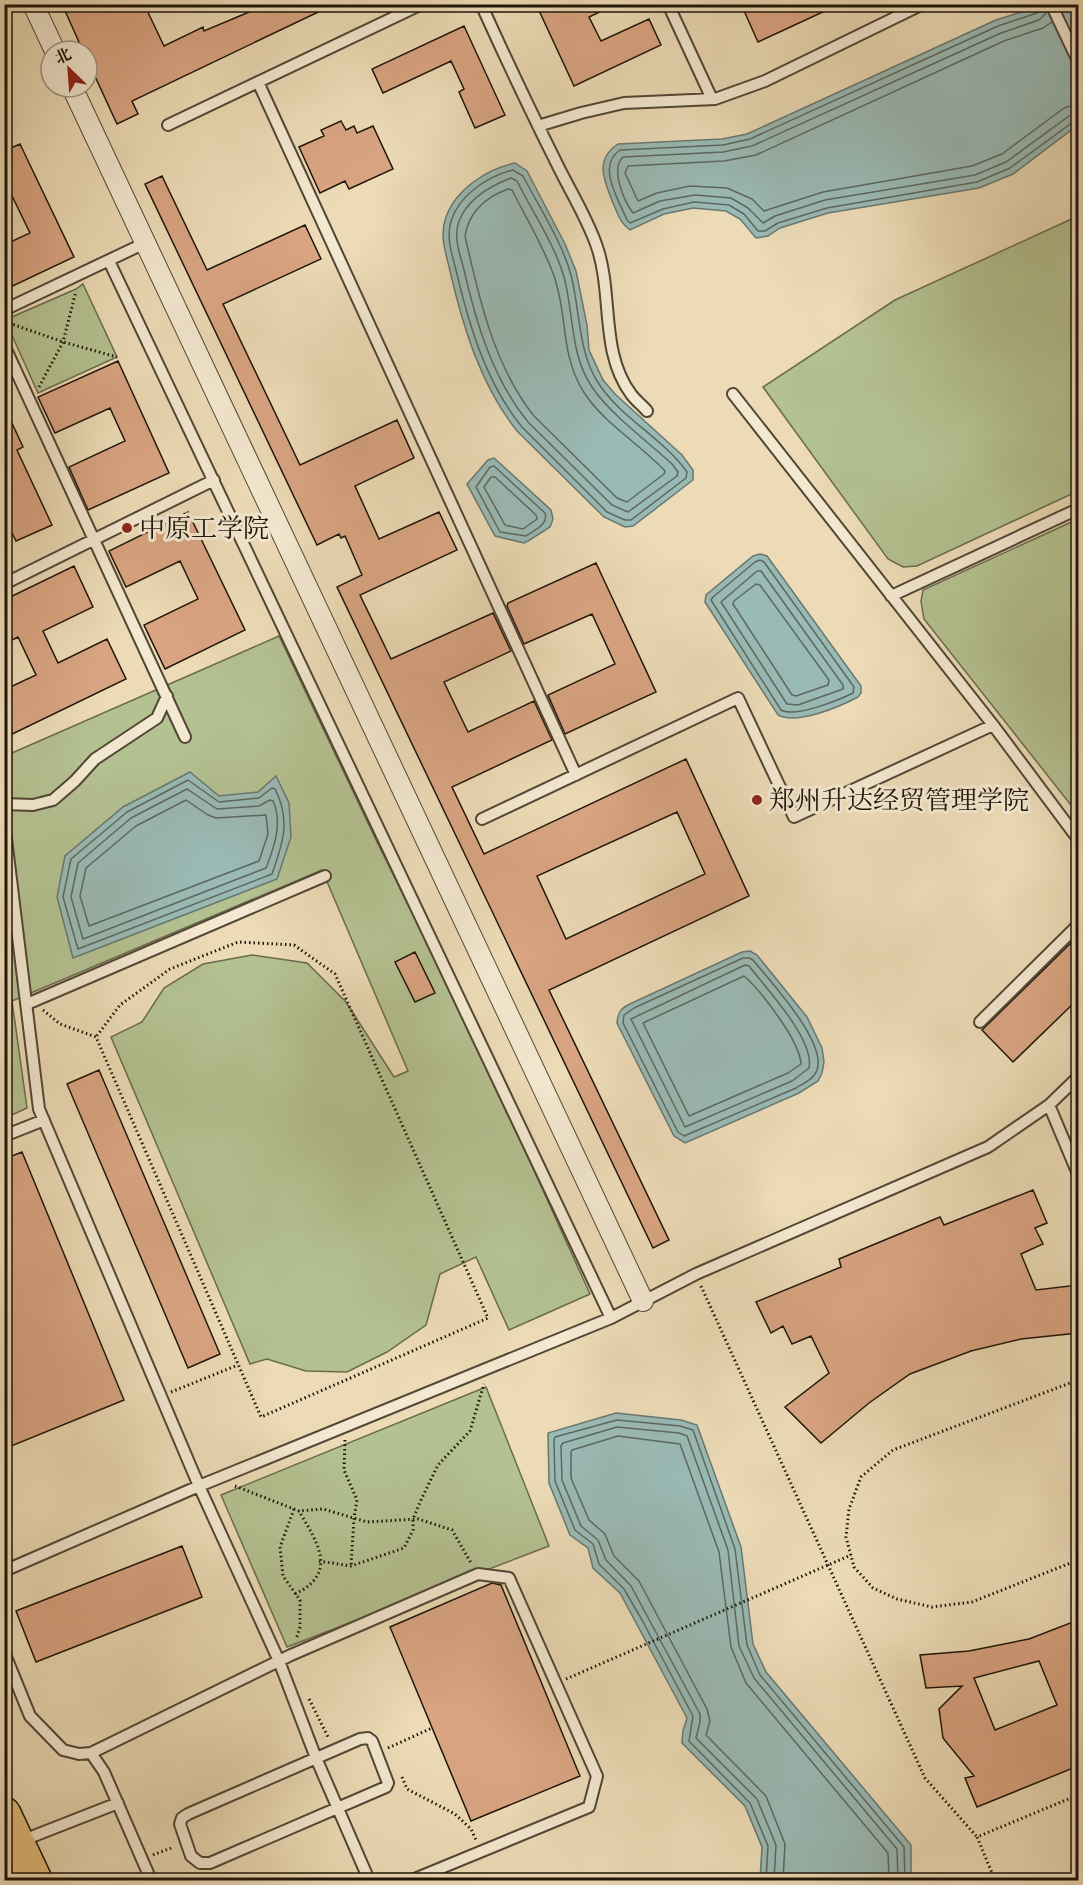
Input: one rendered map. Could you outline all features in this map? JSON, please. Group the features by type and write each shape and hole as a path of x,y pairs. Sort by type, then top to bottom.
{"highway":[{"path":"11,1828 35,1881"}],"street":[{"path":"33,4 49,39"},
{"path":"78,99 643,1300"}],"lane":[{"path":"168,125 422,4"},
{"path":"481,4 596,244 605,281 613,353 620,374 631,394 647,411"},
{"path":"668,4 712,99"},
{"path":"538,126 624,103 712,99 765,81 923,4"},
{"path":"1051,4 1078,61"},
{"path":"258,82 576,775"},
{"path":"4,310 146,243"},
{"path":"109,261 611,1318"},
{"path":"4,345 186,737"},
{"path":"733,394 993,725 1078,839"},
{"path":"4,584 214,480"},
{"path":"891,596 1078,509"},
{"path":"4,804 33,805 53,800 75,781 94,759 157,718 167,696"},
{"path":"482,819 738,698 794,817 993,725"},
{"path":"4,822 30,1003 39,1109 199,1486 279,1661 316,1758 369,1881"},
{"path":"30,1003 325,876"},
{"path":"980,1022 1078,925"},
{"path":"4,1571 217,1478 611,1318 696,1274 988,1147 1049,1105 1078,1077"},
{"path":"1049,1105 1078,1174"},
{"path":"4,1136 44,1120"},
{"path":"4,1652 30,1716 63,1750 79,1754 91,1753 291,1655 478,1574 509,1578 597,1776 589,1807 412,1881"},
{"path":"368,1738 378,1752 388,1783 386,1787 210,1863 200,1863 191,1856 180,1824 182,1818 316,1758 360,1739 368,1738"},
{"path":"91,1753 104,1772 151,1881"},
{"path":"11,1828 118,1803"}],"path":[{"path":"31,402 63,342 80,274"},
{"path":"4,321 63,342 117,357"},
{"path":"30,1003 60,1024 96,1037 261,1417 488,1317 335,974 294,945 238,942 170,969 120,1005 96,1037"},
{"path":"696,1274 925,1778 977,1837 995,1881"},
{"path":"161,1396 238,1365"},
{"path":"319,1561 351,1566 404,1548 413,1530 413,1520 438,1465 470,1431 488,1368"},
{"path":"1078,1380 892,1450 861,1477 849,1509 846,1538 854,1567 873,1588 897,1599 932,1607 972,1602 1078,1560"},
{"path":"345,1426 344,1470 357,1500 351,1566"},
{"path":"217,1478 299,1511 323,1509 367,1522 418,1519 452,1530 478,1574"},
{"path":"291,1655 300,1627 300,1600 283,1576 280,1547 294,1509"},
{"path":"295,1594 310,1587 320,1573 319,1546 299,1511"},
{"path":"556,1683 851,1555"},
{"path":"378,1752 432,1728"},
{"path":"977,1837 1078,1795"},
{"path":"142,1859 186,1842"}],"green space":[{"path":"1078,216 1078,491 917,566 903,567 888,559 763,387 895,300"},
{"path":"83,284 117,357 38,393 5,320"},
{"path":"1078,519 1078,814 924,619 921,601 923,590"},
{"path":"279,636 475,1040 590,1294 509,1330 476,1257 440,1274 426,1325 387,1352 347,1372 306,1371 267,1359 250,1364 111,1037 142,1022 164,988 203,964 252,955 307,963 346,1002 394,1077 408,1071 322,870 12,1001 27,1108 5,1118 5,756"},
{"path":"486,1387 549,1546 287,1647 221,1495"}],"water":[{"path":"1043,5 1078,5 1078,125 1013,174 979,188 828,213 780,228 768,236 756,238 740,219 726,211 693,208 664,214 630,230 620,218 603,171 606,157 618,144 722,139 747,134 996,20"},
{"path":"515,163 527,171 565,244 576,271 587,325 589,350 603,380 615,394 682,455 693,470 693,480 633,526 625,527 604,517 517,431 493,395 467,334 445,251 444,224 451,207 465,189 484,175"},
{"path":"494,458 551,510 553,519 550,527 524,543 495,536 467,484 488,460"},
{"path":"760,554 767,556 861,686 861,693 858,697 818,714 796,718 778,715 705,602 706,595 753,556"},
{"path":"190,772 219,796 258,792 276,776 289,803 291,837 277,879 73,958 57,897 65,856 123,807"},
{"path":"750,951 757,955 807,1017 822,1048 824,1062 822,1073 818,1081 799,1093 685,1143 674,1136 617,1023 618,1016 621,1010 628,1005 742,952"},
{"path":"616,1413 681,1420 697,1425 741,1547 753,1644 766,1672 911,1845 911,1880 760,1880 762,1847 745,1806 682,1743 687,1718 620,1593 593,1568 588,1548 570,1535 549,1483 548,1433"}],"building":[{"path":"62,4 144,4 164,46 203,27 204,31 268,4 335,4 132,101 138,114 117,124 99,85 99,39 78,39"},
{"path":"536,4 616,4 589,17 601,41 649,19 661,45 574,86"},
{"path":"741,4 840,4 758,42"},
{"path":"464,26 505,115 475,128 459,92 464,89 451,61 383,93 372,69"},
{"path":"341,121 346,130 354,126 357,133 373,126 393,169 349,189 345,181 320,193 299,147 324,136 321,130"},
{"path":"20,144 74,257 4,290 4,245 30,233 12,196 4,200 4,151"},
{"path":"162,176 207,270 305,225 321,259 223,304 300,465 397,420 414,458 355,486 379,539 439,512 457,550 360,595 391,659 493,613 511,651 444,682 468,732 534,701 552,740 452,787 484,854 686,759 749,896 549,990 669,1240 653,1248 337,587 362,575 345,536 341,538 339,534 317,545 145,184","holes":["677,812 705,874 566,939 537,876"]},
{"path":"118,361 169,473 88,510 69,467 125,441 110,408 55,433 38,397"},
{"path":"4,406 23,447 17,450 52,525 16,541 4,517"},
{"path":"188,512 245,630 165,669 144,625 198,599 180,561 126,587 109,551"},
{"path":"596,563 656,692 565,734 548,695 615,664 592,614 524,644 507,606 508,603"},
{"path":"74,566 93,607 43,631 58,663 107,639 126,679 4,738 4,690 36,675 18,637 4,644 4,600"},
{"path":"1078,936 1078,999 1013,1062 982,1030"},
{"path":"415,952 435,993 415,1002 395,962"},
{"path":"99,1070 220,1354 188,1368 67,1084"},
{"path":"22,1152 124,1400 4,1449 4,1159"},
{"path":"1033,1190 1047,1223 1035,1228 1043,1244 1021,1254 1036,1290 1078,1285 1078,1333 1021,1339 971,1351 910,1374 869,1403 821,1443 785,1407 829,1373 811,1336 792,1344 783,1326 771,1333 756,1302 841,1267 839,1259 940,1217 944,1225"},
{"path":"182,1546 202,1597 36,1662 16,1611"},
{"path":"492,1583 501,1585 580,1776 471,1821 390,1627"},
{"path":"1078,1620 1078,1766 977,1807 965,1778 974,1776 943,1738 939,1709 962,1686 926,1688 920,1655 969,1651 1029,1639","holes":["1039,1661 1057,1705 995,1730 974,1678"]}],"place":[{"name":"中原工学院","path":"127,528"},
{"name":"郑州升达经贸管理学院","path":"757,800"}]}
